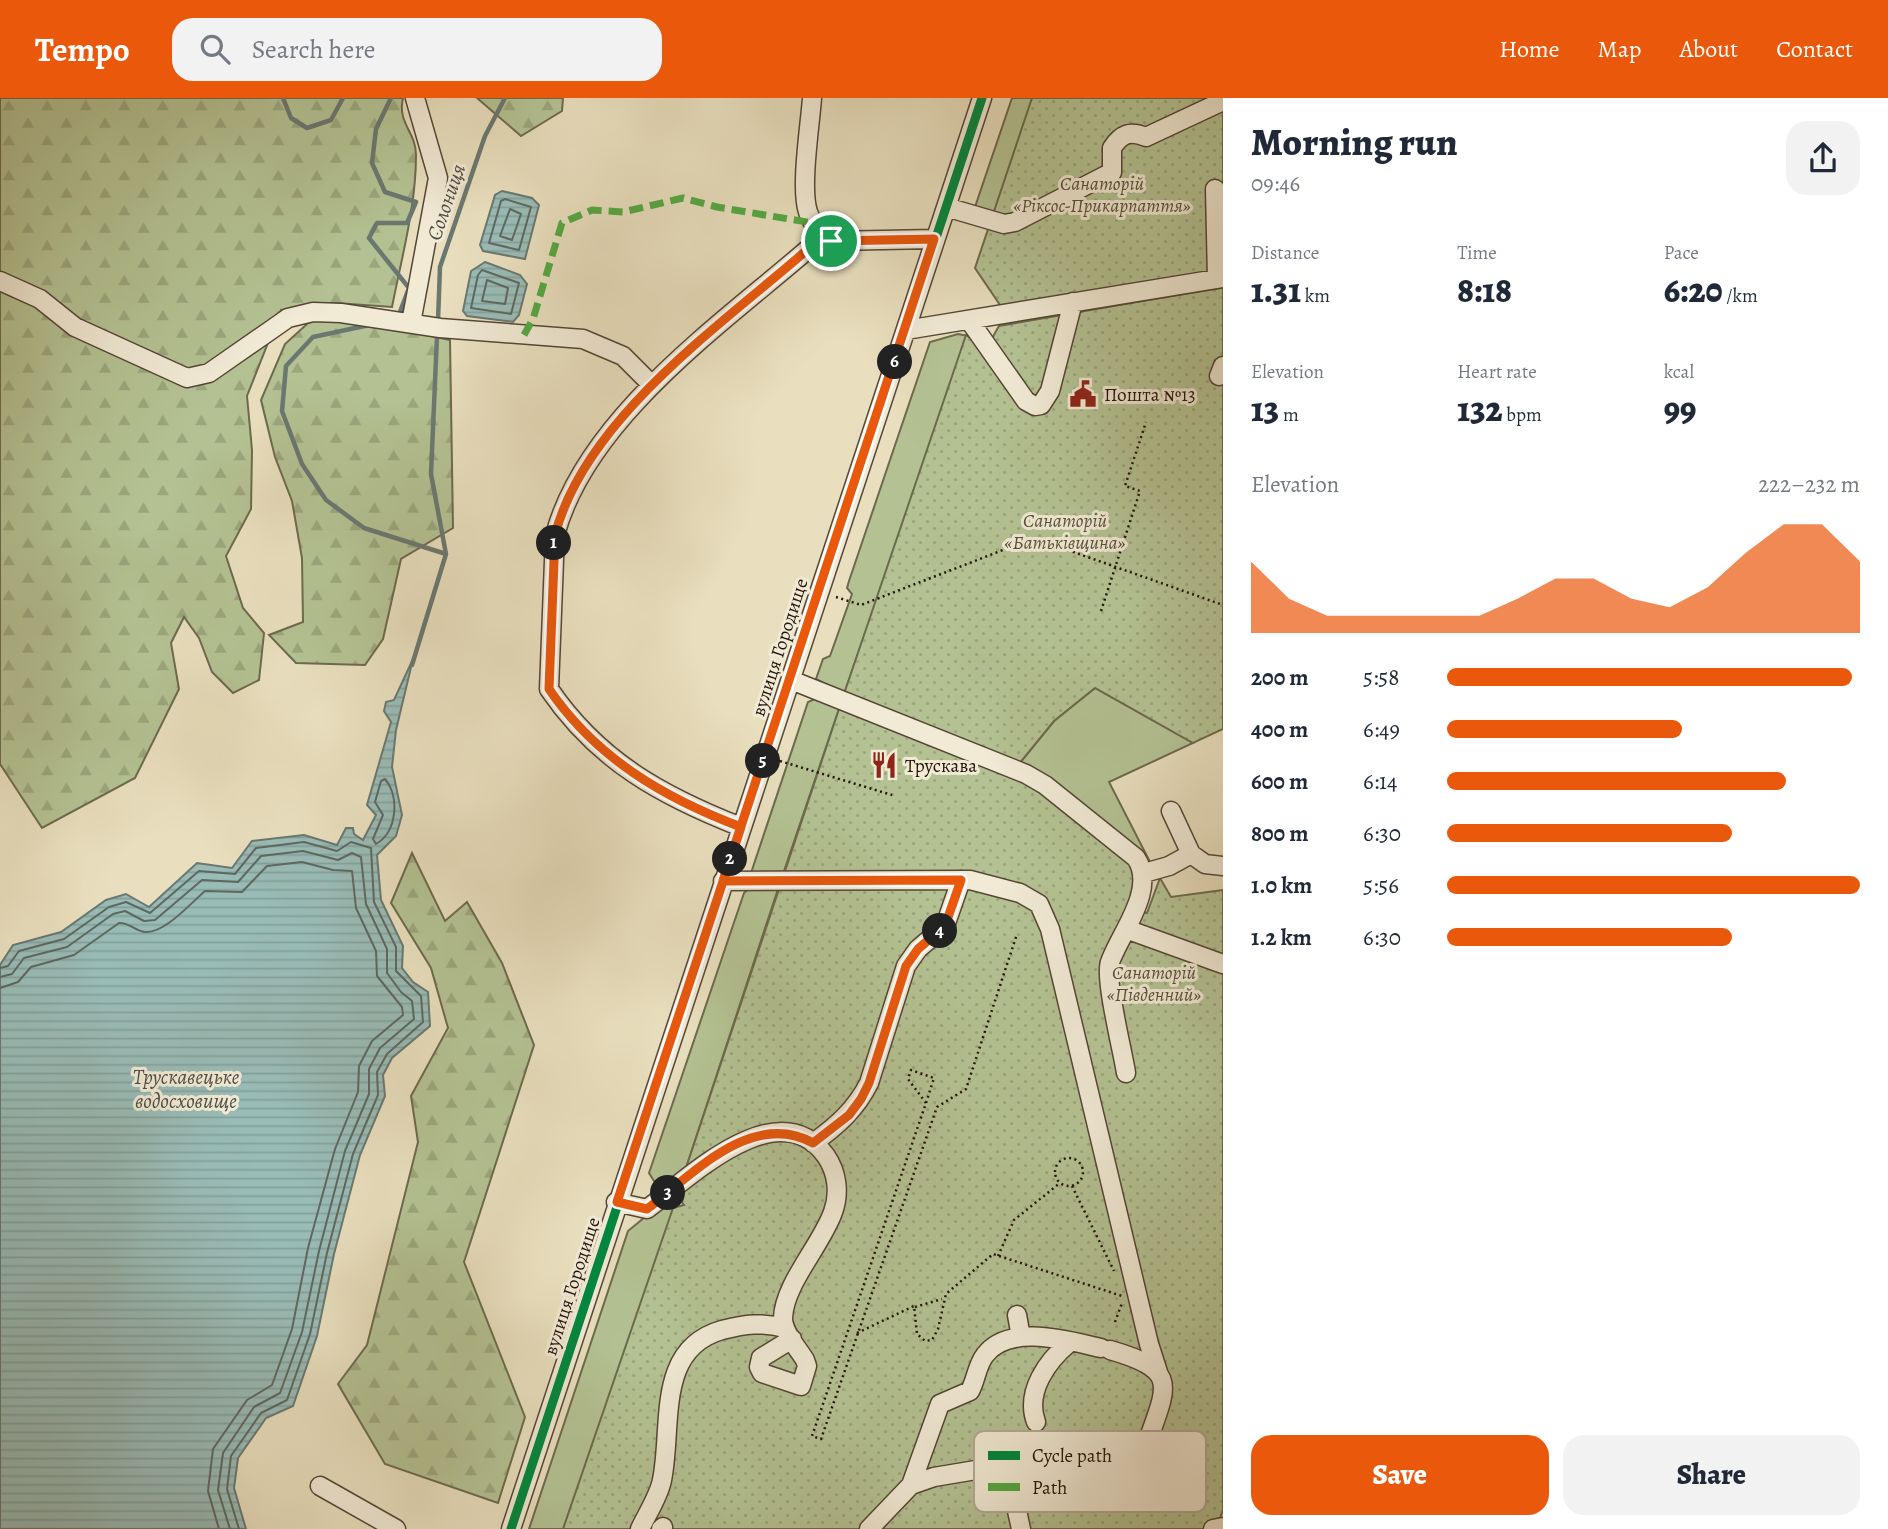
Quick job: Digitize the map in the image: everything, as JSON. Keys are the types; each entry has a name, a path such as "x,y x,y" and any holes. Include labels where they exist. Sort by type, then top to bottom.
{"street":[{"path":"411,323 438,178 415,98"},
{"path":"812,98 805,190 807,211 815,227 831,241"},
{"name":"вулиця Городище","path":"512,1529 617,1202 982,98"},
{"path":"946,207 1004,224 1015,222 1112,172 1112,148 1126,133 1135,132 1146,136 1223,101"},
{"path":"906,330 1220,279 1215,190"},
{"path":"741,827 667,796 635,777 600,747 549,689 555,535 560,516 606,433 652,385 807,250 831,241 934,239"},
{"path":"0,282 40,299 75,327 187,377 209,373 288,318 313,312 583,339 604,345 623,356 652,385"},
{"path":"969,320 1026,401 1035,406 1041,405 1050,391 1073,302"},
{"path":"791,680 1026,774 1045,785 1131,854 1144,873 1142,889 1108,970 1126,1073"},
{"path":"1171,811 1191,854 1206,864 1223,866"},
{"path":"1144,873 1169,866 1191,854"},
{"path":"813,1143 849,1115 861,1099 869,1083 906,966 918,949 945,926 961,880"},
{"path":"723,881 961,880 1020,893 1038,904 1046,915 1129,1293 1164,1391 1151,1431"},
{"path":"1126,929 1223,964"},
{"path":"617,1202 647,1209 731,1146 749,1138 783,1133 813,1143 831,1163 837,1196 827,1226 789,1296 783,1318 789,1334 760,1322 740,1325 696,1341 683,1354 671,1390 662,1482 640,1529"},
{"path":"1017,1315 1021,1337"},
{"path":"869,1529 911,1485 940,1404 970,1391 982,1360 990,1350 1003,1342 1021,1337 1070,1342 1106,1349 1144,1362 1158,1372"},
{"path":"1037,1422 1033,1403 1035,1389 1052,1360 1070,1342"},
{"path":"911,1485 934,1477 974,1470"},
{"path":"320,1486 396,1529"},
{"path":"1213,1529 1223,1527"}],"path":[{"path":"1101,611 1140,491 1125,486 1146,422"},
{"path":"836,597 861,605 1034,538 1223,605"},
{"path":"780,761 892,795"},
{"path":"926,1103 908,1079 911,1070 934,1078 926,1103 812,1436 821,1439 937,1107 966,1089 1017,934"},
{"path":"999,1256 1014,1220 1060,1184 1072,1186 1082,1179 1084,1171 1078,1161 1071,1158 1057,1165 1055,1173 1060,1184"},
{"path":"1072,1186 1119,1280"},
{"path":"915,1307 917,1334 921,1340 928,1341 938,1329 943,1298 954,1285 993,1254 1129,1293 1115,1322"},
{"path":"857,1333 915,1307 943,1298"}],"green space":[{"path":"0,98 403,98 402,114 416,155 411,212 392,307 336,303 281,310 247,396 252,450 251,509 226,556 243,608 264,633 259,680 233,693 212,672 199,638 184,617 171,643 179,689 135,778 42,828 0,764"},
{"path":"477,98 563,98 562,111 521,136"},
{"path":"1012,98 1221,98 1019,217 974,210"},
{"name":"Санаторій «Ріксос-Прикарпаття»","path":"1032,98 1223,98 1223,271 1002,308 975,268"},
{"name":"Санаторій «Батьківщина»","path":"1223,287 1223,729 1193,743 1095,688 1054,721 1019,764 844,694 966,335 975,341 991,340 999,326"},
{"path":"319,313 450,340 453,528 401,559 383,639 365,665 296,663 269,635 303,622 302,558 292,501 275,457 261,400 285,344"},
{"path":"958,334 969,336 844,694 816,679 823,659 830,656 852,594 847,588 849,581 930,342"},
{"path":"1095,688 1193,743 1109,782 1150,862 1057,786 1019,764 1054,721"},
{"path":"817,698 840,706 782,877 750,876 808,702"},
{"name":"Санаторій «Південний»","path":"840,706 1002,770 1040,790 1126,857 1137,874 1129,909 1147,913 1160,878 1171,897 1223,890 1223,1510 1216,1529 563,1529 673,1208 684,1205 678,1197"},
{"path":"412,853 445,921 467,902 502,963 534,1045 464,1262 525,1417 498,1503 385,1464 338,1384 367,1345 418,1142 411,1096 448,1028 431,968 391,903"},
{"path":"779,886 685,1171 674,1180 654,1181 649,1173 744,893 748,889"},
{"path":"662,1203 673,1208 684,1205 635,1529 529,1529 628,1231"}],"water":[{"path":"502,191 532,198 539,205 525,259 483,251 480,245 495,195"},
{"path":"485,262 520,275 527,284 519,315 513,322 467,316 463,311 471,271"},
{"name":"Трускавецьке водосховище","path":"413,659 396,730 392,767 402,815 396,836 377,855 381,900 403,946 402,968 413,982 428,992 430,1026 392,1058 383,1075 385,1096 360,1155 334,1254 317,1336 293,1406 266,1418 238,1458 234,1488 246,1529 0,1529 0,965 13,945 61,932 106,900 126,894 149,907 197,863 232,868 252,841 304,835 337,845 346,828 353,828 354,834 363,840 376,815 367,805 391,722 384,711 386,702 394,700"}],"waterway":[{"path":"283,98 291,118 307,128 331,120 343,98"},
{"path":"391,98 376,129 372,163 385,192 416,202 407,223 377,223 369,238 409,288 398,317"},
{"name":"Солониця","path":"438,321 440,267 485,136 505,98"},
{"path":"374,324 313,337 286,366 282,411 302,464 326,500 364,528 446,554"},
{"path":"412,665 446,554 431,474 437,336"}],"marked path":[{"path":"524,335 533,319 562,223 592,210 623,212 683,198 717,207 813,223"}],"cycle path":[{"path":"511,1529 982,98"}],"place":[{"name":"Пошта №13","path":"1083,394"},
{"name":"Трускава","path":"884,765"}],"route":[{"path":"831,241 807,250 652,385 606,433 560,516 555,535 549,689 560,705 600,747 635,777 667,796 741,827 617,1202 647,1209 731,1146 768,1133 794,1135 813,1143 849,1115 869,1083 906,966 918,949 945,926 961,880 723,881 741,827 820,592 934,239 831,241"}]}
